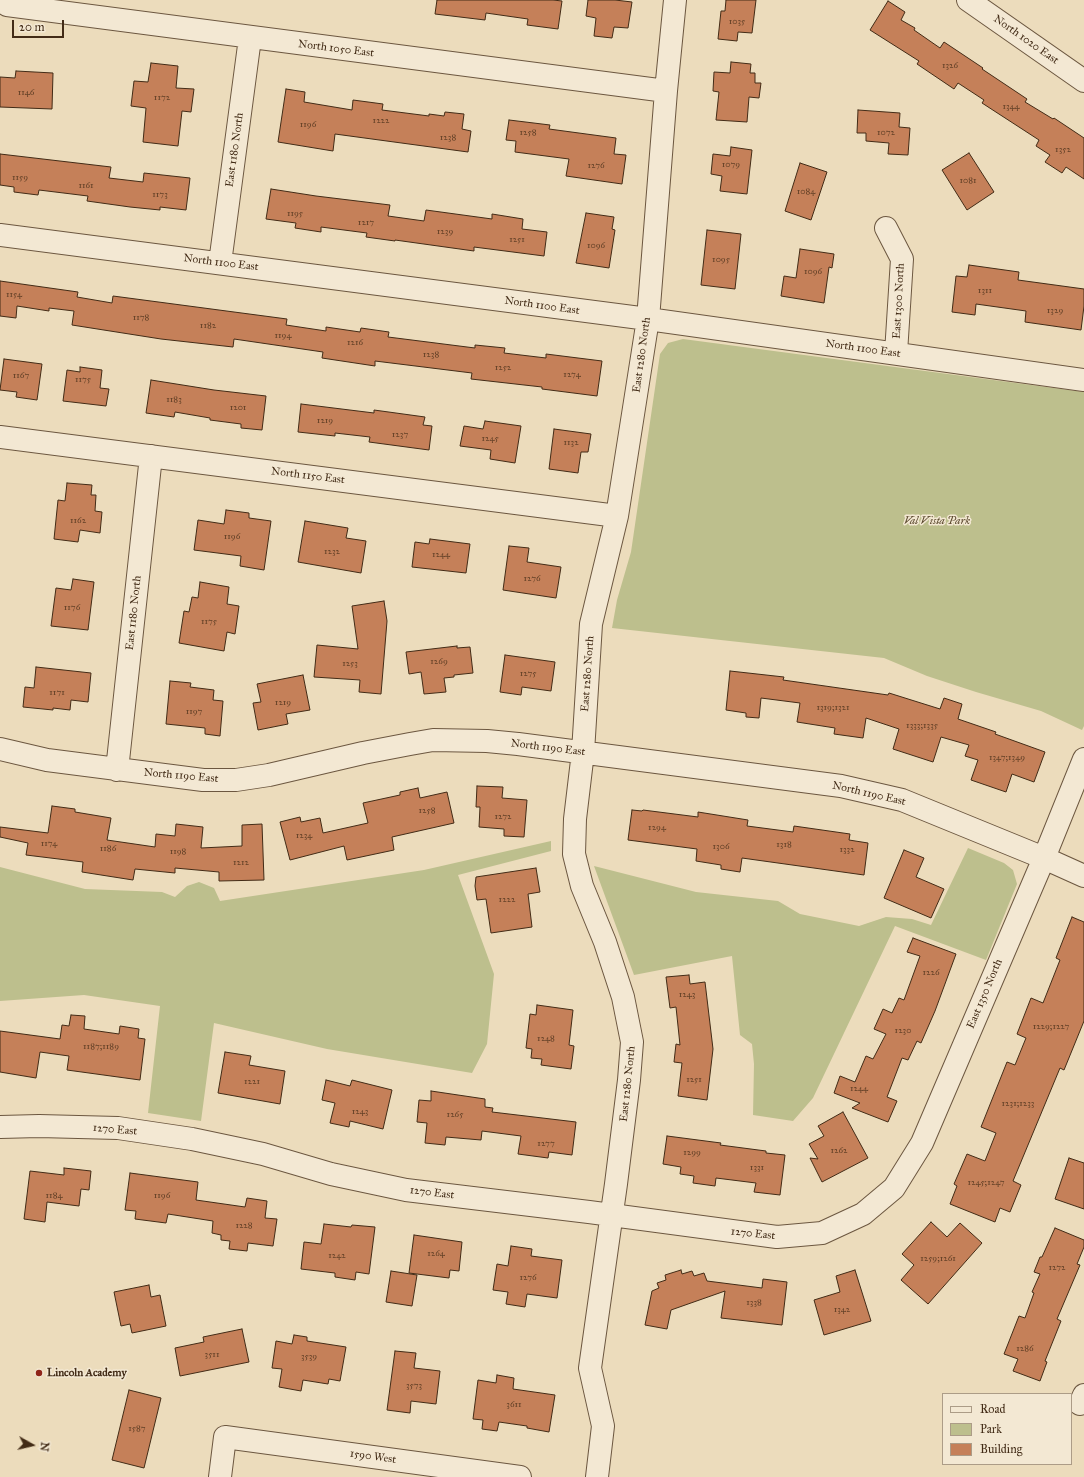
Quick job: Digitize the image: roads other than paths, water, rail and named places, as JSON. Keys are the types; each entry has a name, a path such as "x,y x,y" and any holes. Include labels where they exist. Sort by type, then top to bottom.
{"street":[{"name":"East 1280 North","path":"597,1477 603,1426 590,1368 629,1080 632,1042 623,997 604,942 582,886 574,854 575,819 583,752 591,624 617,516 648,320 666,91 675,0"},
{"name":"North 1020 East","path":"968,0 1084,81"},
{"name":"North 1050 East","path":"7,5 250,38 666,91"},
{"name":"East 1180 North","path":"220,263 250,38"},
{"name":"East 1300 North","path":"886,228 902,259 896,353"},
{"name":"North 1100 East","path":"0,235 896,353 1084,380"},
{"name":"North 1150 East","path":"0,437 617,516"},
{"name":"East 1180 North","path":"117,770 151,456"},
{"name":"North 1190 East","path":"0,748 47,760 203,780 236,780 269,776 363,753 433,740 487,741 583,752 849,787 902,800 1084,876"},
{"name":"East 1350 North","path":"863,1214 894,1188 922,1143 1044,858 1084,759"},
{"name":"1270 East","path":"0,1127 39,1126 118,1128 184,1138 263,1154 331,1174 406,1190 777,1237 822,1233 863,1214"},
{"name":"1590 West","path":"220,1477 225,1437 481,1475 520,1477"}],"place":[{"name":"Lincoln Academy","path":"39,1373"}],"park label":[{"name":"Val Vista Park","path":"937,521"}]}
